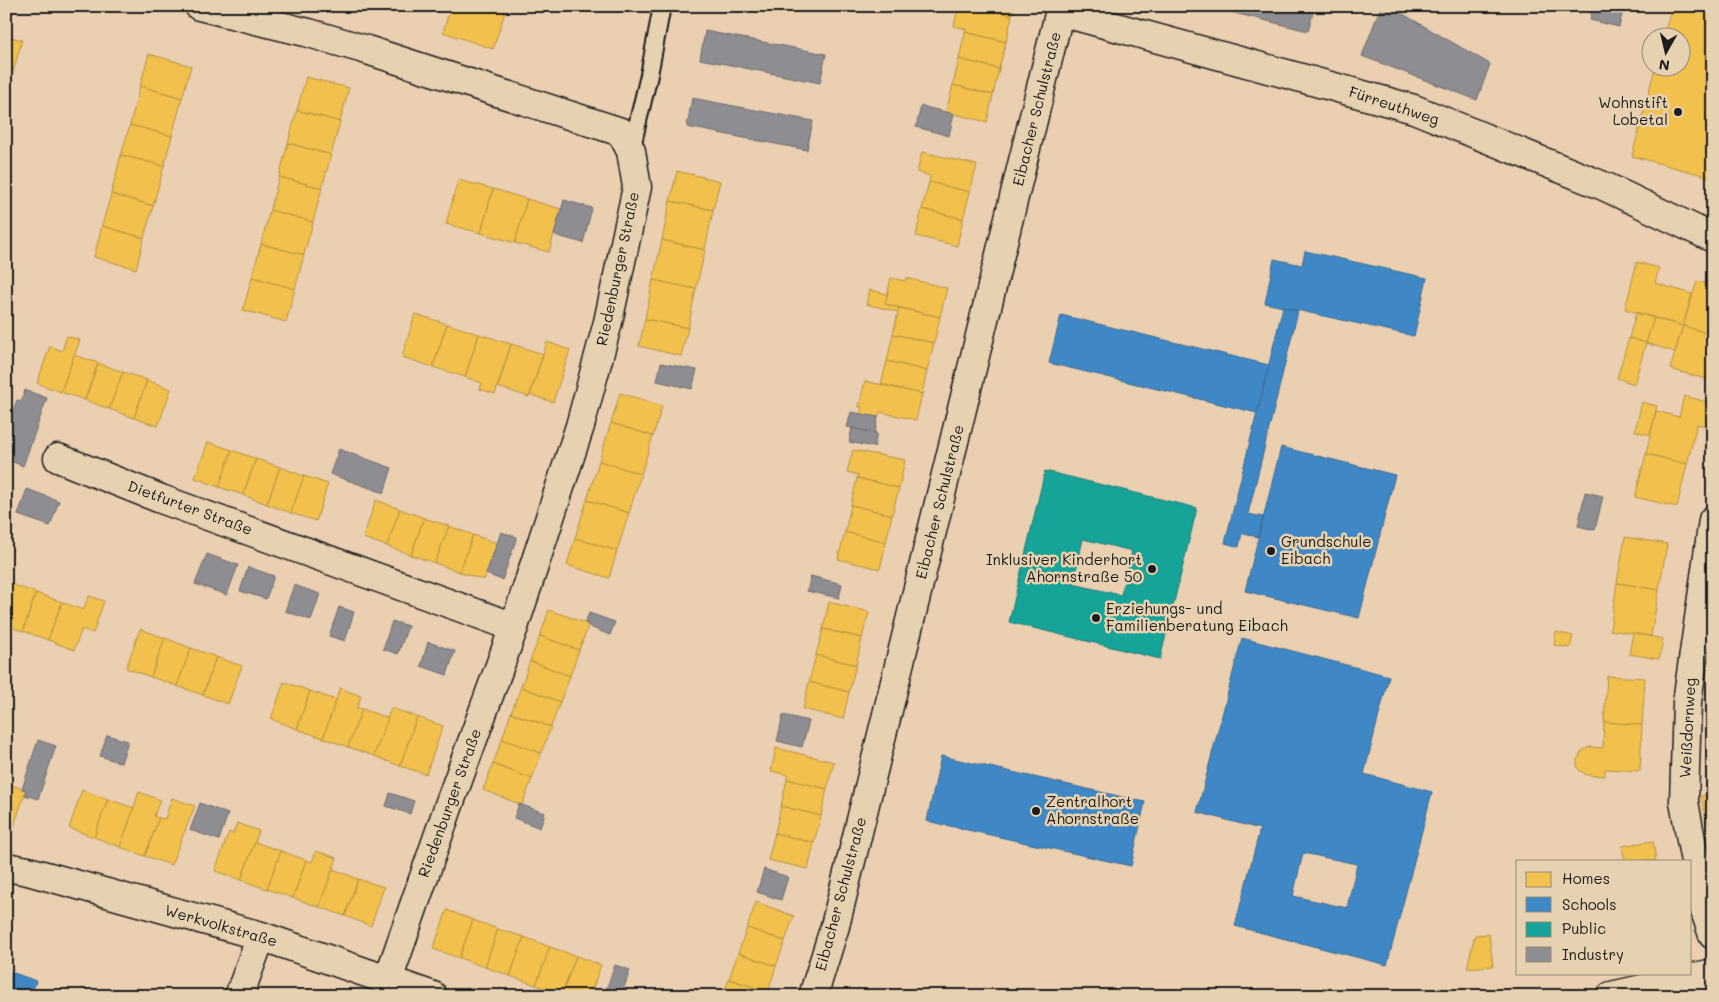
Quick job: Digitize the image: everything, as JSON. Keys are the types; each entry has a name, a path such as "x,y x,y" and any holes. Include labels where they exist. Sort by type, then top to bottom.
{"street":[{"name":"Riedenburger Straße","path":"199,6 359,47 621,132 631,151 637,187 608,322 576,442 514,627 388,980"},
{"name":"Fürreuthweg","path":"1061,9 1414,109 1606,187 1713,238"},
{"name":"Eibacher Schulstraße","path":"813,996 835,926 1061,9"},
{"name":"Dietfurter Straße","path":"58,458 161,499 324,556 514,627"},
{"name":"Weißdornweg","path":"1713,520 1686,702 1684,802 1703,905 1713,935"},
{"name":"Werkvolkstraße","path":"6,867 28,871 261,936 433,996"},
{"path":"240,996 261,936"},
{"path":"1611,996 1713,974"}],"lane":[{"path":"631,151 649,75 662,6"}],"building: Homes":[{"path":"451,6 507,6 493,49 443,32"},
{"path":"958,6 974,6 1012,15 1006,42 965,32 966,29 954,26"},
{"path":"974,6 1014,6 1012,15"},
{"name":"Wohnstift Lobetal","path":"1672,6 1713,6 1713,167 1710,177 1632,156 1652,78 1692,78 1692,28 1666,28"},
{"path":"965,32 1006,42 999,69 959,59"},
{"path":"6,36 22,40 14,69 6,67"},
{"path":"149,54 191,66 182,98 140,86"},
{"path":"959,59 999,69 993,95 953,85"},
{"path":"6,67 14,69 6,98"},
{"path":"306,77 349,88 340,122 297,110"},
{"path":"953,85 993,95 987,122 946,112"},
{"path":"140,86 182,98 172,136 130,125"},
{"path":"297,110 340,122 331,155 288,143"},
{"path":"130,125 172,136 164,166 121,155"},
{"path":"288,143 331,155 322,188 279,177"},
{"path":"922,152 977,165 970,192 929,182 930,176 917,172"},
{"path":"121,155 164,166 153,206 111,194"},
{"path":"677,171 720,181 713,210 670,201"},
{"path":"279,177 322,188 313,222 270,210"},
{"path":"458,180 493,189 481,233 446,224"},
{"path":"929,182 970,192 963,219 922,209"},
{"path":"493,189 527,199 515,243 481,233"},
{"path":"111,194 153,206 144,238 102,226"},
{"path":"527,199 561,209 549,252 515,243"},
{"path":"670,201 713,210 705,250 662,240"},
{"path":"922,209 963,219 957,246 916,236"},
{"path":"270,210 313,222 304,255 261,244"},
{"path":"102,226 144,238 136,269 94,257"},
{"path":"662,240 705,250 696,289 653,280"},
{"path":"261,244 304,255 295,289 252,277"},
{"path":"1637,262 1659,268 1655,283 1692,294 1683,326 1625,309"},
{"path":"252,277 295,289 286,322 243,310"},
{"path":"891,278 905,281 906,278 947,288 940,317 885,304"},
{"path":"653,280 696,289 688,328 645,319"},
{"path":"1697,281 1713,286 1713,335 1683,326"},
{"path":"870,290 887,294 885,304 899,308 898,312 866,304"},
{"path":"899,308 940,317 934,343 893,334"},
{"path":"1636,313 1654,318 1646,343 1629,338"},
{"path":"415,314 447,324 433,367 402,357"},
{"path":"1654,318 1683,326 1675,352 1646,343"},
{"path":"645,319 688,328 681,356 639,346"},
{"path":"447,324 479,334 465,377 433,367"},
{"path":"1683,326 1713,335 1713,370 1709,380 1670,369"},
{"path":"479,334 511,344 495,394 480,389 482,383 465,377"},
{"path":"893,334 934,343 927,371 887,361"},
{"path":"67,336 80,340 61,392 37,383 50,346 62,351"},
{"path":"1629,338 1646,343 1634,384 1617,378"},
{"path":"547,342 570,350 553,402 530,395"},
{"path":"511,344 543,354 529,397 498,387"},
{"path":"74,355 98,363 85,400 61,392"},
{"path":"887,361 927,371 922,394 881,384"},
{"path":"98,363 123,372 109,409 85,400"},
{"path":"123,372 147,380 134,418 109,409"},
{"path":"147,380 171,389 158,426 134,418"},
{"path":"865,381 922,394 916,420 880,412 878,417 860,414 862,407 859,407"},
{"path":"620,393 662,406 653,436 611,423"},
{"path":"1684,396 1711,403 1706,426 1697,424 1687,464 1646,454 1656,411 1679,417"},
{"path":"1642,402 1657,406 1650,435 1635,431"},
{"path":"611,423 653,436 641,474 599,461"},
{"path":"208,442 232,450 219,487 195,478"},
{"path":"232,450 256,459 243,495 219,487"},
{"path":"853,450 905,460 899,488 857,478 858,475 847,472"},
{"path":"1646,454 1687,464 1677,507 1635,497"},
{"path":"256,459 280,467 267,504 243,495"},
{"path":"599,461 641,474 629,513 587,500"},
{"path":"280,467 304,476 291,513 267,504"},
{"path":"304,476 328,484 316,521 291,513"},
{"path":"857,478 899,488 892,515 851,505"},
{"path":"376,500 400,509 387,546 363,538"},
{"path":"587,500 629,513 617,551 575,538"},
{"path":"851,505 892,515 886,542 845,532"},
{"path":"400,509 424,518 411,555 387,546"},
{"path":"424,518 449,526 435,563 411,555"},
{"path":"449,526 473,535 460,572 435,563"},
{"path":"845,532 886,542 880,569 838,559"},
{"path":"473,535 497,543 484,580 460,572"},
{"path":"1625,537 1667,544 1659,590 1617,583"},
{"path":"575,538 617,551 609,578 567,565"},
{"path":"6,583 11,584 6,597"},
{"path":"1617,583 1659,590 1651,636 1610,630"},
{"path":"11,584 36,593 23,631 6,626 6,597"},
{"path":"36,593 62,602 48,640 23,631"},
{"path":"89,596 104,601 93,633 82,629 74,650 48,640 62,602 83,610"},
{"path":"829,602 869,612 862,638 823,629"},
{"path":"549,610 589,624 579,650 540,636"},
{"path":"140,629 165,638 151,677 126,668"},
{"path":"823,629 862,638 856,665 816,655"},
{"path":"1556,632 1573,636 1570,648 1554,645"},
{"path":"1633,633 1663,639 1659,659 1629,654"},
{"path":"540,636 579,650 570,676 530,661"},
{"path":"165,638 191,648 177,686 151,677"},
{"path":"191,648 216,657 203,695 177,686"},
{"path":"816,655 856,665 849,692 809,682"},
{"path":"216,657 242,666 228,704 203,695"},
{"path":"530,661 570,676 560,702 521,687"},
{"path":"1607,676 1645,678 1642,725 1604,722"},
{"path":"284,682 310,691 297,729 271,719"},
{"path":"809,682 849,692 843,719 803,709"},
{"path":"521,687 560,702 551,727 511,713"},
{"path":"340,688 361,696 357,708 362,709 348,747 323,738"},
{"path":"310,691 336,700 323,738 297,729"},
{"path":"391,708 417,717 400,766 374,756"},
{"path":"362,709 388,718 374,756 348,747"},
{"path":"511,713 551,727 541,753 502,739"},
{"path":"417,717 443,726 426,774 400,766"},
{"path":"1604,722 1642,725 1640,771 1605,769 1605,776 1587,775 1580,771 1577,766 1577,760 1582,751 1589,747 1603,748"},
{"path":"502,739 541,753 532,779 493,764"},
{"path":"776,748 834,762 827,789 787,779 788,775 771,771"},
{"path":"493,764 532,779 522,805 483,790"},
{"path":"787,779 827,789 821,816 781,806"},
{"path":"6,783 26,790 13,829 6,826"},
{"path":"82,790 108,799 94,837 69,828"},
{"path":"139,792 160,800 154,816 159,818 145,856 120,847"},
{"path":"1713,794 1713,823 1707,824 1701,796"},
{"path":"172,798 195,806 171,865 145,856 159,818 165,819"},
{"path":"108,799 134,808 120,847 94,837"},
{"path":"781,806 821,816 814,843 775,833"},
{"path":"237,823 259,831 241,880 215,871 229,832 233,834"},
{"path":"775,833 814,843 808,869 768,860"},
{"path":"1653,841 1656,860 1625,860 1622,846"},
{"path":"255,842 281,851 267,889 241,880"},
{"path":"281,851 306,860 293,898 267,889"},
{"path":"316,851 337,858 319,907 293,898 306,860 312,862"},
{"path":"333,869 358,879 345,916 319,907"},
{"path":"358,879 384,887 371,926 345,916"},
{"path":"756,902 794,916 785,941 747,928"},
{"path":"447,910 473,920 459,958 433,949"},
{"path":"473,920 498,929 485,967 459,958"},
{"path":"747,928 785,941 776,966 738,953"},
{"path":"498,929 524,937 510,976 485,967"},
{"path":"1489,934 1493,966 1467,968 1475,935"},
{"path":"524,937 550,947 536,985 510,976"},
{"path":"550,947 576,956 562,994 536,985"},
{"path":"738,953 776,966 768,992 729,979"},
{"path":"576,956 601,965 590,996 566,996 562,994"},
{"path":"729,979 768,992 766,996 723,996"}],"building: Schools":[{"path":"1305,251 1427,278 1414,336 1265,303 1274,259 1302,265"},
{"path":"1283,307 1298,311 1248,514 1263,517 1258,537 1242,533 1239,547 1225,543"},
{"path":"1061,315 1269,365 1257,413 1049,363"},
{"path":"1281,447 1395,475 1359,618 1245,591"},
{"path":"1242,638 1389,676 1364,774 1432,792 1387,965 1235,926 1260,829 1197,812","holes":["1303,853 1357,864 1347,908 1293,896"]},
{"name":"Zentralhort Ahornstraße","path":"941,756 1145,802 1131,866 927,821"},
{"path":"6,970 36,981 31,996 6,996"}],"building: Public":[{"path":"1045,471 1197,508 1160,659 1009,622","holes":["1083,539 1132,551 1121,595 1073,584"]}],"building: Industry":[{"path":"1206,6 1315,6 1308,31"},
{"path":"1381,6 1389,6 1490,64 1477,100 1362,56"},
{"path":"1593,6 1624,6 1619,27 1590,20"},
{"path":"705,31 826,54 820,83 700,59"},
{"path":"692,98 813,121 807,150 687,127"},
{"path":"921,106 954,114 949,136 916,127"},
{"path":"564,200 592,208 583,243 554,235"},
{"path":"661,363 697,370 692,389 657,381"},
{"path":"25,390 47,398 23,466 6,459 6,429 17,400 21,401"},
{"path":"851,412 878,417 875,433 847,427"},
{"path":"852,428 877,434 874,447 849,442"},
{"path":"339,449 392,468 384,493 330,474"},
{"path":"27,489 59,501 50,526 18,515"},
{"path":"1585,492 1603,496 1595,530 1578,526"},
{"path":"501,532 517,537 502,580 486,574"},
{"path":"207,554 238,565 227,595 195,584"},
{"path":"248,567 274,576 266,599 240,591"},
{"path":"811,576 842,584 839,598 807,591"},
{"path":"294,585 320,594 311,620 285,611"},
{"path":"339,607 354,612 345,641 329,636"},
{"path":"589,613 615,622 610,635 585,623"},
{"path":"392,621 408,626 398,654 383,649"},
{"path":"428,642 455,651 447,675 421,666"},
{"path":"783,715 809,721 802,747 777,741"},
{"path":"107,735 128,741 121,763 100,756"},
{"path":"38,740 56,746 38,799 25,795 26,790 22,789"},
{"path":"390,793 414,801 410,814 386,806"},
{"path":"200,803 228,814 219,840 190,830"},
{"path":"519,804 545,813 540,828 514,818"},
{"path":"764,869 788,877 781,900 757,892"},
{"path":"615,965 630,970 621,996 605,993"}],"place":[{"name":"Wohnstift Lobetal","path":"1678,112"},
{"name":"Grundschule Eibach","path":"1271,551"},
{"name":"Inklusiver Kinderhort Ahornstraße 50","path":"1152,569"},
{"name":"Erziehungs- und Familienberatung Eibach","path":"1096,618"},
{"name":"Zentralhort Ahornstraße","path":"1036,811"}]}
